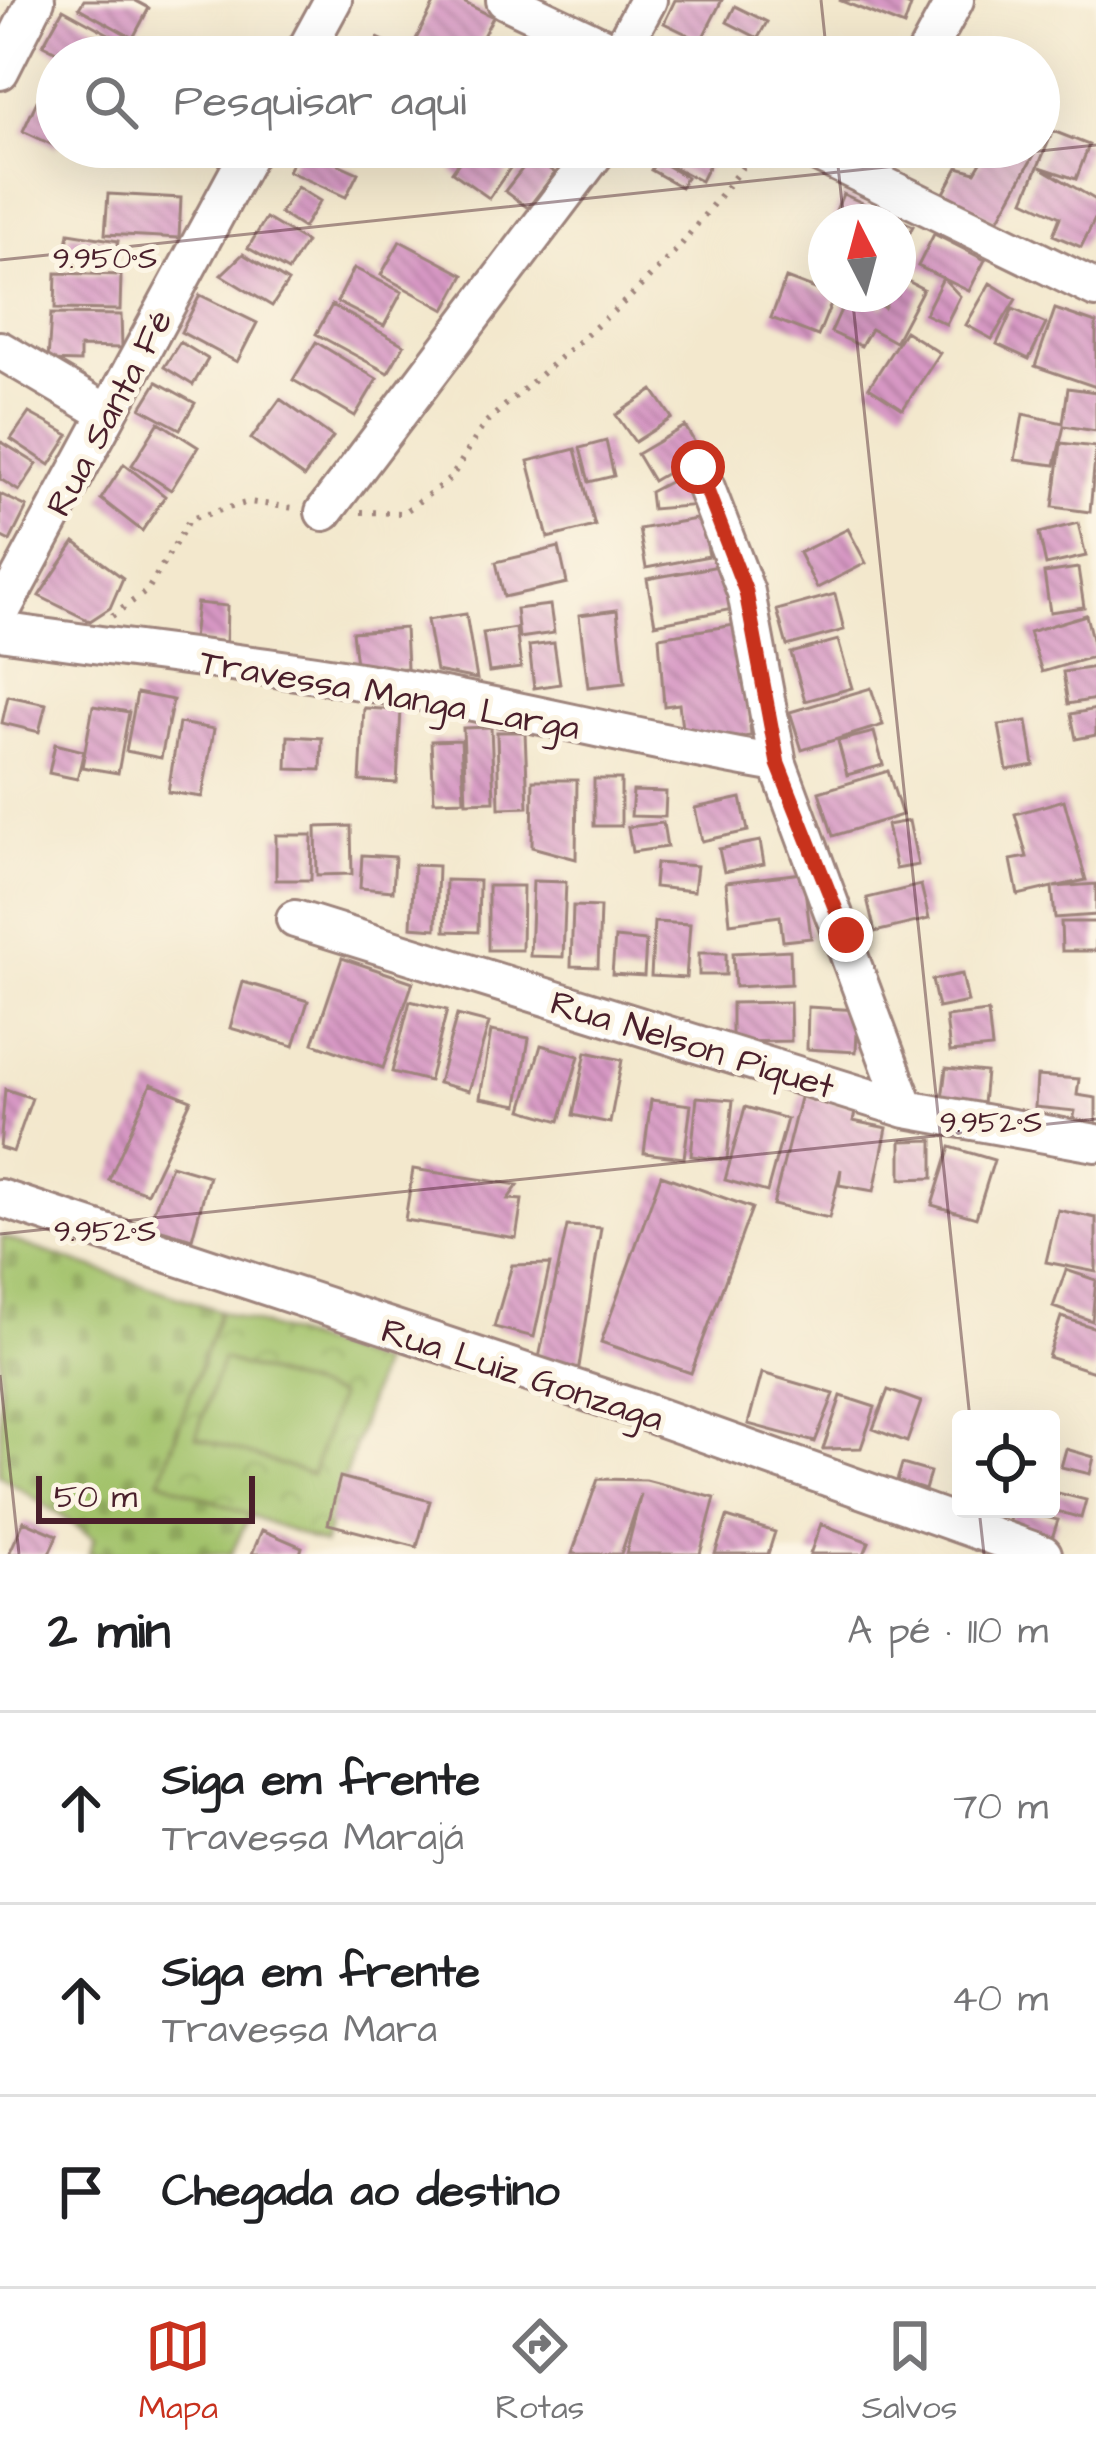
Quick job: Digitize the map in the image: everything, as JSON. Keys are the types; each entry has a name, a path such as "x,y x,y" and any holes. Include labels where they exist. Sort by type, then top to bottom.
{"street":[{"path":"0,71 36,0"},
{"path":"313,36 333,0"},
{"path":"505,0 582,36"},
{"path":"631,36 648,0"},
{"path":"935,36 955,0"},
{"name":"Rua Santa Fé","path":"0,614 241,168"},
{"path":"324,512 584,168"},
{"path":"882,168 1096,289"},
{"path":"0,350 107,413"},
{"path":"698,467 746,592 778,764 906,1108"},
{"name":"Travessa Manga Larga","path":"0,631 392,686 531,711 634,740 778,764"},
{"name":"Rua Nelson Piquet","path":"295,919 906,1108 1096,1143"},
{"name":"Rua Luiz Gonzaga","path":"0,1198 631,1407 1043,1554"}],"green space":[{"path":"2,1237 220,1311 160,1479 251,1513 231,1554 89,1554 94,1538 0,1475"},
{"path":"220,1311 380,1364 324,1544 160,1480"},
{"path":"222,1359 338,1396 312,1475 196,1437"}],"building":[{"path":"84,0 134,0 149,8 134,36 129,36 79,8"},
{"path":"436,0 459,0 493,17 483,36 418,36"},
{"path":"675,0 722,0 704,36 691,36 664,23"},
{"path":"839,0 895,0 911,6 904,26"},
{"path":"735,6 767,22 759,36 754,36 727,22"},
{"path":"63,9 112,36 48,36"},
{"path":"36,103 36,137 23,131"},
{"path":"1060,134 1089,145 1076,179 1043,168 1060,168"},
{"path":"347,168 358,173 346,197 288,171"},
{"path":"455,168 510,168 489,198 452,172"},
{"path":"523,168 548,168 555,173 528,208 505,191"},
{"path":"671,168 686,177 681,187 651,170"},
{"path":"676,168 708,168 701,181"},
{"path":"957,168 975,172 977,168 1027,168 997,222 944,193"},
{"path":"1037,168 1042,168 1096,200 1096,217 1081,247 1053,235 1060,217 1024,200"},
{"path":"297,187 320,201 303,228 280,213"},
{"path":"108,194 181,198 179,238 105,234"},
{"path":"843,194 865,204 839,204"},
{"path":"266,218 306,242 288,271 248,248"},
{"path":"69,233 118,241 114,264 65,256"},
{"path":"934,234 985,260 969,291 918,266"},
{"path":"400,241 464,275 445,310 381,275"},
{"path":"243,254 288,282 272,306 221,275"},
{"path":"354,268 402,292 384,326 337,302"},
{"path":"56,273 121,275 120,310 55,309"},
{"path":"786,278 808,286 808,312 828,312 818,336 771,318"},
{"path":"943,278 960,296 946,324 925,314"},
{"path":"990,283 1016,299 992,339 966,325"},
{"path":"200,295 257,323 237,362 181,332"},
{"path":"332,305 404,345 388,373 316,334"},
{"path":"1013,309 1046,324 1029,359 997,344"},
{"path":"1055,309 1096,323 1096,387 1035,366"},
{"path":"840,312 911,312 895,342 871,329 861,346 831,332"},
{"path":"51,314 121,315 122,348 80,347 80,362 48,361"},
{"path":"905,331 940,353 903,409 869,387"},
{"path":"180,342 208,359 193,385 164,367"},
{"path":"316,342 377,379 355,416 293,380"},
{"path":"157,382 195,403 180,429 141,408"},
{"path":"1068,388 1096,392 1096,431 1064,426 1055,465 1015,460 1023,414 1063,423"},
{"path":"653,390 672,418 635,442 616,415"},
{"path":"280,399 333,437 304,477 251,439"},
{"path":"29,413 69,435 50,465 11,439"},
{"path":"159,422 198,447 171,490 132,465"},
{"path":"685,426 701,453 653,481 637,454"},
{"path":"0,441 37,464 19,491 0,479"},
{"path":"606,441 614,476 589,482 580,448"},
{"path":"1061,443 1096,447 1090,512 1053,507"},
{"path":"575,449 595,526 548,538 528,461"},
{"path":"124,464 165,496 142,531 101,499"},
{"path":"698,467 701,505 652,509 650,492"},
{"path":"0,494 27,507 10,541 0,536"},
{"path":"702,518 709,556 646,568 639,529"},
{"path":"1078,523 1086,556 1046,565 1039,533"},
{"path":"848,529 866,563 817,588 799,553"},
{"path":"75,542 123,578 110,608 90,621 39,596"},
{"path":"559,547 567,583 504,597 496,562"},
{"path":"724,565 733,609 655,624 647,579"},
{"path":"1078,568 1084,607 1050,612 1044,573"},
{"path":"835,594 844,630 787,646 777,610"},
{"path":"197,603 227,606 226,644 193,640"},
{"path":"550,605 554,633 519,638 516,609"},
{"path":"617,610 625,683 588,687 579,615"},
{"path":"466,614 477,679 436,671 427,620"},
{"path":"1086,615 1096,656 1042,672 1029,632"},
{"path":"741,624 751,736 684,744 679,704 664,706 659,637"},
{"path":"405,628 407,668 357,672 352,632"},
{"path":"516,628 521,668 489,672 483,633"},
{"path":"838,640 852,688 805,701 791,653"},
{"path":"554,643 560,684 534,688 529,646"},
{"path":"1096,667 1096,699 1068,704 1063,672"},
{"path":"871,688 883,725 802,750 790,712"},
{"path":"137,693 173,700 161,758 126,751"},
{"path":"8,696 46,704 39,732 2,723"},
{"path":"93,706 129,712 118,773 82,767"},
{"path":"364,708 401,710 397,783 360,781"},
{"path":"1096,709 1096,735 1076,739 1071,714"},
{"path":"1027,721 1034,765 1007,770 999,725"},
{"path":"179,723 214,729 202,797 168,792"},
{"path":"491,727 494,801 466,802 463,728"},
{"path":"497,732 525,732 528,807 499,808"},
{"path":"874,732 883,765 847,775 838,741"},
{"path":"288,736 322,738 321,770 287,769"},
{"path":"461,740 464,800 434,801 431,741"},
{"path":"55,744 84,751 77,779 49,773"},
{"path":"888,771 902,815 833,836 819,792"},
{"path":"594,779 621,779 621,826 594,826"},
{"path":"533,780 577,780 576,859 532,847"},
{"path":"633,791 666,792 665,817 631,816"},
{"path":"741,798 748,831 702,841 695,808"},
{"path":"1064,800 1086,880 1054,887 1096,884 1096,915 1055,918 1052,887 1018,895 1011,860 1027,857 1015,814"},
{"path":"909,821 918,865 896,869 887,825"},
{"path":"663,823 667,847 632,852 628,827"},
{"path":"351,826 352,874 317,875 316,827"},
{"path":"276,835 312,835 311,880 276,880"},
{"path":"760,841 764,864 724,872 719,849"},
{"path":"362,855 395,857 393,891 360,888"},
{"path":"656,863 697,866 694,891 654,887"},
{"path":"414,865 438,866 436,929 411,927"},
{"path":"803,873 811,938 783,941 780,916 730,923 726,882"},
{"path":"446,880 479,881 478,932 445,931"},
{"path":"533,881 566,882 563,957 530,956"},
{"path":"921,885 929,919 875,932 867,898"},
{"path":"488,886 523,886 522,950 488,950"},
{"path":"573,906 600,907 598,967 571,966"},
{"path":"654,922 690,924 686,978 651,976"},
{"path":"1061,922 1096,922 1096,951 1062,951"},
{"path":"615,938 646,941 644,976 612,974"},
{"path":"790,950 791,984 735,987 733,953"},
{"path":"699,953 726,953 726,975 699,975"},
{"path":"342,958 413,982 383,1068 313,1043"},
{"path":"962,974 968,1002 938,1008 932,980"},
{"path":"243,982 308,1001 294,1046 230,1028"},
{"path":"410,1001 447,1010 429,1081 392,1072"},
{"path":"790,1002 791,1041 732,1042 732,1003"},
{"path":"808,1007 858,1010 856,1052 807,1049"},
{"path":"988,1012 992,1048 950,1052 946,1017"},
{"path":"457,1015 489,1023 469,1091 438,1083"},
{"path":"491,1031 529,1038 518,1105 480,1098"},
{"path":"541,1045 579,1056 560,1121 522,1110"},
{"path":"586,1052 622,1060 610,1123 573,1115"},
{"path":"946,1068 986,1072 983,1104 942,1099"},
{"path":"1037,1076 1079,1079 1077,1095 1096,1098 1096,1133 1073,1122 1075,1111 1035,1107"},
{"path":"151,1084 191,1100 147,1193 109,1180"},
{"path":"5,1089 32,1098 13,1152 0,1148"},
{"path":"801,1094 856,1108 853,1121 887,1128 874,1191 839,1185 841,1169 829,1218 773,1205"},
{"path":"697,1097 733,1100 727,1160 691,1156"},
{"path":"651,1100 691,1105 684,1158 644,1153"},
{"path":"745,1107 787,1119 767,1192 725,1180"},
{"path":"933,1140 933,1178 901,1179 901,1141"},
{"path":"950,1147 994,1160 976,1218 932,1205"},
{"path":"171,1165 209,1176 192,1239 148,1226"},
{"path":"413,1169 518,1185 508,1199 522,1200 516,1238 405,1220"},
{"path":"661,1175 752,1208 691,1373 601,1342"},
{"path":"1058,1210 1096,1218 1096,1272 1046,1262"},
{"path":"567,1226 601,1228 578,1373 539,1358"},
{"path":"550,1264 534,1337 494,1327 512,1265"},
{"path":"1066,1270 1096,1280 1092,1321 1053,1307"},
{"path":"1061,1317 1096,1328 1094,1372 1048,1357"},
{"path":"762,1373 834,1394 815,1442 748,1424"},
{"path":"888,1390 921,1402 907,1442 873,1429"},
{"path":"841,1396 875,1407 861,1448 823,1449"},
{"path":"1066,1449 1094,1457 1090,1474 1061,1467"},
{"path":"902,1464 930,1472 925,1490 897,1481"},
{"path":"340,1477 430,1501 417,1547 328,1524"},
{"path":"598,1479 646,1480 715,1498 700,1554 626,1554 641,1494 621,1554 572,1554"},
{"path":"1060,1494 1086,1500 1081,1518 1060,1512"},
{"path":"727,1517 775,1532 768,1554 715,1554"},
{"path":"1010,1518 1058,1520 1050,1544 1006,1527"},
{"path":"24,1521 57,1535 49,1554 9,1554"},
{"path":"821,1524 869,1542 864,1554 810,1554"},
{"path":"262,1530 302,1547 300,1554 252,1554"}],"route":[{"path":"698,467 746,592 778,764 846,935"}]}
